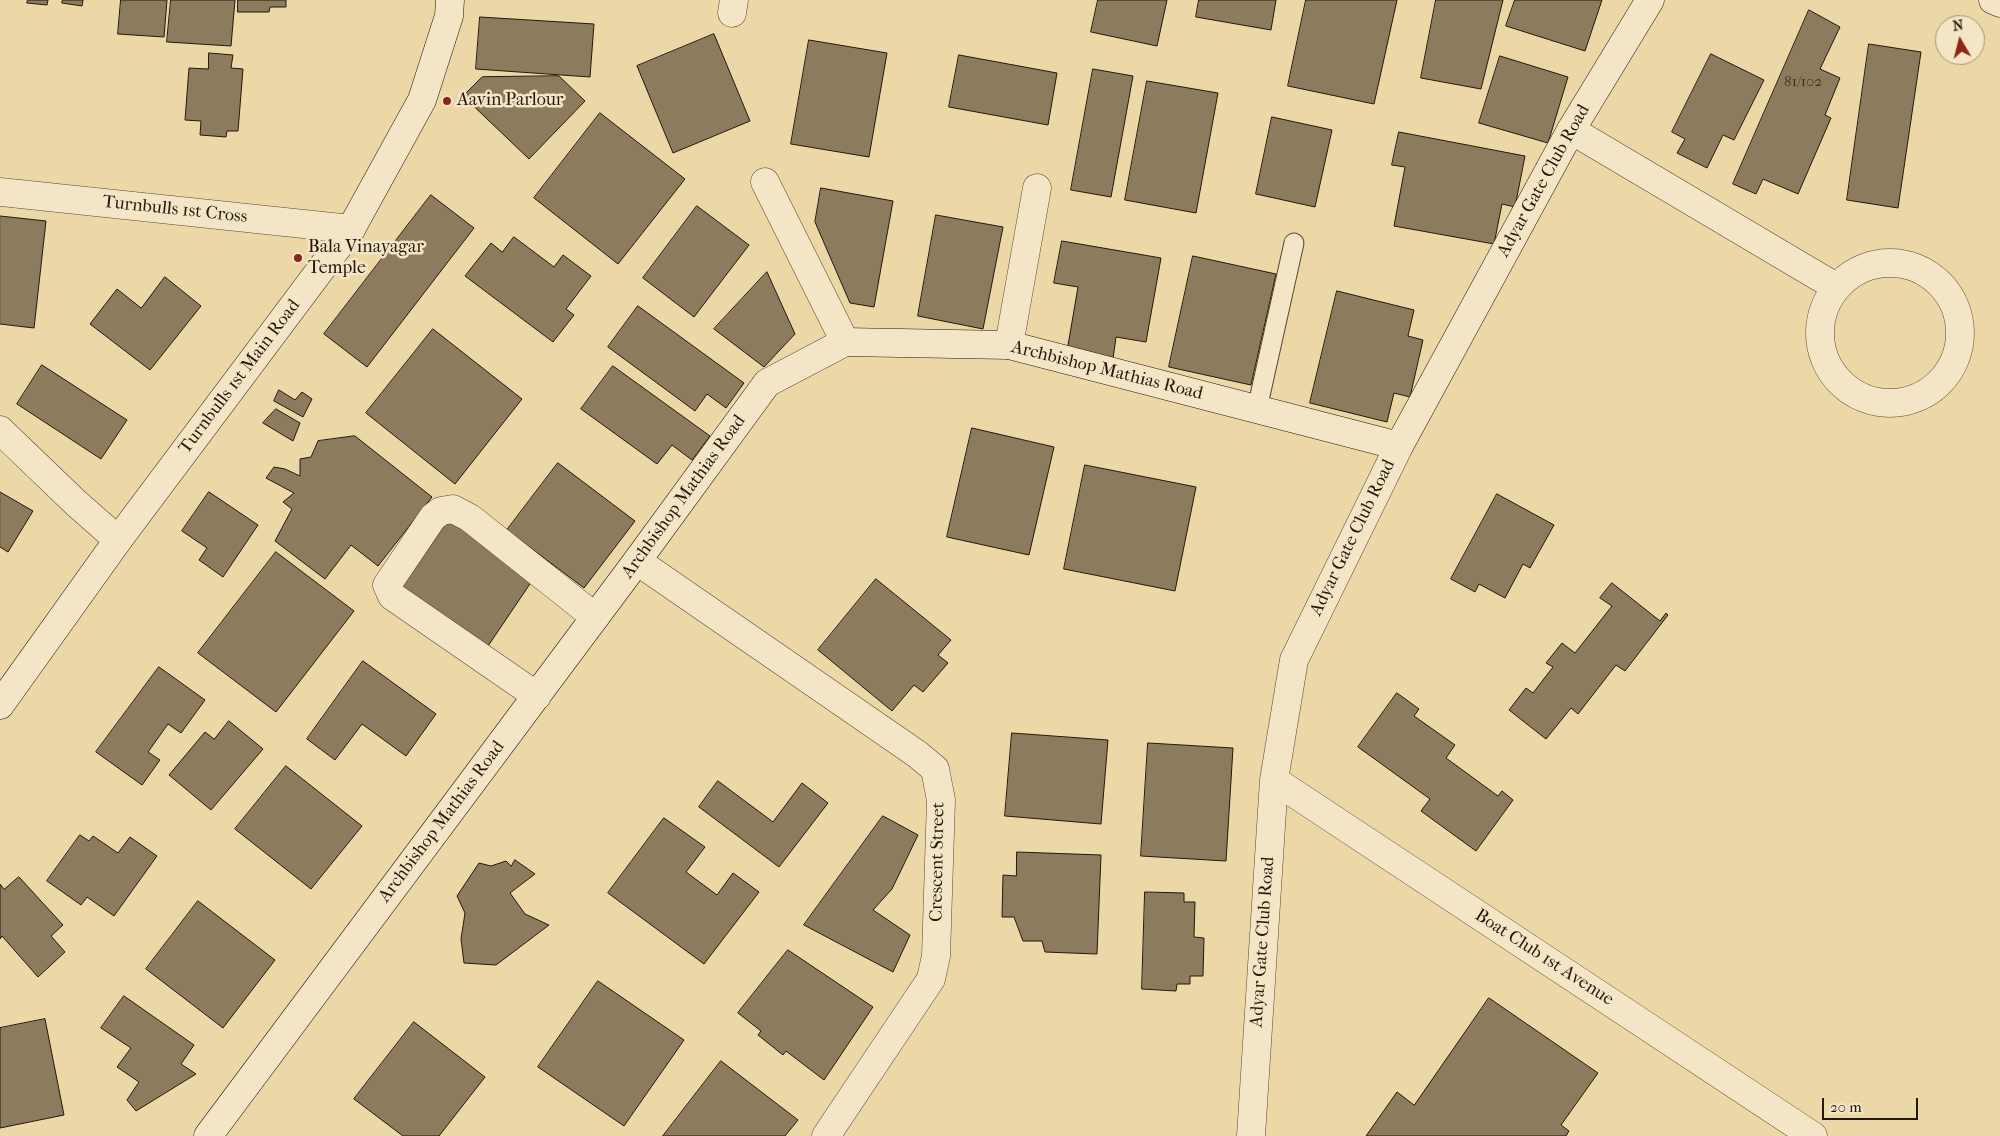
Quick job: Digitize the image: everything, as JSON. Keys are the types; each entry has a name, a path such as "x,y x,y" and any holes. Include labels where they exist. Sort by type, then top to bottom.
{"street":[{"name":"Turnbulls 1st Main Road","path":"0,705 118,540 351,229 422,100 449,16 450,0"},
{"name":"Adyar Gate Club Road","path":"1251,1136 1274,780 1294,660 1399,446 1571,130 1650,0"},
{"path":"1993,0 2000,3"},
{"path":"1571,130 1836,287"},
{"path":"765,182 844,342"},
{"path":"1009,345 1037,188"},
{"name":"Turnbulls 1st Cross","path":"0,192 351,229"},
{"path":"1878,264 1902,264 1925,272 1944,287 1957,308 1962,331 1958,355 1946,377 1928,393 1908,402 1886,404 1864,399 1845,387 1830,371 1824,357 1820,328 1824,307 1836,287 1855,272 1878,264"},
{"name":"Archbishop Mathias Road","path":"208,1136 637,562 767,383 844,342 1009,345 1399,446"},
{"path":"0,430 76,503 118,540"},
{"path":"536,696 392,596 387,585 433,518 441,512 453,509 470,518 595,617"},
{"name":"Crescent Street","path":"637,562 917,754 935,769 941,800 936,956 931,979 826,1136"},
{"name":"Boat Club 1st Avenue","path":"1274,780 1813,1136"}],"lane":[{"path":"1257,409 1294,243"}],"building":[{"path":"28,0 48,0 47,5 27,3"},
{"path":"63,0 83,0 82,6 62,3"},
{"path":"121,0 167,0 164,37 118,34"},
{"path":"171,0 235,0 231,46 167,42"},
{"path":"238,0 286,0 286,7 270,7 269,12 238,12"},
{"path":"1098,0 1167,0 1157,46 1091,32"},
{"path":"1199,0 1276,0 1271,30 1196,17"},
{"path":"1306,0 1397,0 1374,104 1288,86"},
{"path":"1436,0 1503,0 1481,89 1421,78"},
{"path":"1515,0 1602,0 1585,51 1506,26"},
{"path":"1809,10 1840,27 1820,69 1840,78 1825,115 1831,118 1798,194 1763,179 1756,194 1733,184"},
{"path":"480,17 594,24 590,77 476,69"},
{"path":"714,34 750,121 673,153 637,66"},
{"path":"809,40 887,53 869,157 791,144"},
{"path":"1869,44 1921,52 1898,208 1847,200"},
{"path":"209,53 233,55 231,68 243,69 238,131 227,131 226,137 200,135 201,121 185,120 189,68 208,69"},
{"path":"1711,54 1764,80 1734,140 1723,135 1707,168 1677,153 1685,139 1672,132"},
{"path":"959,55 1057,73 1048,125 949,107"},
{"path":"1500,56 1568,77 1548,143 1479,123"},
{"path":"1093,69 1133,76 1111,197 1071,190"},
{"path":"559,76 585,101 529,159 463,96 482,77"},
{"path":"1147,81 1218,93 1196,213 1125,200"},
{"path":"600,113 685,179 618,264 534,198"},
{"path":"1272,117 1332,130 1315,207 1256,194"},
{"path":"1399,132 1525,156 1515,207 1502,204 1494,244 1394,226 1405,167 1392,165"},
{"path":"821,188 893,201 874,307 850,303 815,222"},
{"path":"431,195 474,228 367,367 324,334"},
{"path":"697,206 749,245 694,317 643,278"},
{"path":"936,215 1003,227 983,329 918,316"},
{"path":"0,216 46,221 34,328 0,324"},
{"path":"514,237 554,267 563,255 591,276 566,309 574,315 553,342 465,276 491,243 502,252"},
{"path":"1062,241 1161,258 1146,342 1116,337 1113,359 1067,351 1078,287 1054,283"},
{"path":"1193,256 1276,274 1251,385 1169,367"},
{"path":"767,272 795,334 764,367 714,329"},
{"path":"165,277 201,306 150,370 90,324 117,289 141,308"},
{"path":"1337,291 1414,310 1408,336 1423,340 1410,397 1394,393 1387,422 1310,403"},
{"path":"638,306 744,383 726,408 707,394 695,411 608,347"},
{"path":"433,329 522,399 455,484 366,413"},
{"path":"42,365 127,420 101,459 17,404"},
{"path":"613,366 710,436 692,460 672,445 657,464 581,409"},
{"path":"279,390 295,400 302,392 312,399 303,417 274,401"},
{"path":"276,409 300,423 293,441 263,423"},
{"path":"972,428 1054,447 1029,555 947,537"},
{"path":"355,436 432,497 378,566 351,545 325,579 275,541 292,509 283,502 294,493 266,478 274,467 285,469 300,476 300,459 311,457 318,441"},
{"path":"558,463 635,521 584,588 507,530"},
{"path":"1085,465 1196,487 1175,591 1064,569"},
{"path":"0,492 33,511 8,552 0,547"},
{"path":"209,492 258,525 223,577 199,560 207,548 182,531"},
{"path":"1497,494 1554,525 1530,568 1523,564 1505,598 1479,584 1475,592 1451,579"},
{"path":"450,518 536,575 486,649 400,591"},
{"path":"276,552 354,611 276,712 198,653"},
{"path":"876,579 951,640 938,655 948,663 923,692 914,685 892,711 818,650"},
{"path":"1612,583 1660,621 1666,613 1668,615 1625,671 1616,665 1578,714 1571,708 1546,739 1509,710 1526,688 1533,693 1553,667 1546,663 1562,643 1575,653 1612,606 1600,598"},
{"path":"363,661 436,714 406,756 362,724 335,760 307,739"},
{"path":"159,667 205,700 181,733 168,724 148,752 160,760 142,785 96,752"},
{"path":"1397,693 1419,709 1414,716 1455,745 1446,758 1498,796 1502,791 1513,800 1476,851 1421,811 1430,799 1358,747"},
{"path":"229,721 263,749 211,810 169,775 205,732 214,739"},
{"path":"1012,733 1108,740 1101,824 1005,816"},
{"path":"1148,743 1233,748 1226,861 1141,856"},
{"path":"286,766 362,826 311,889 235,829"},
{"path":"718,781 773,822 802,783 828,803 779,867 699,807"},
{"path":"883,816 918,835 892,889 873,910 910,935 893,972 804,925"},
{"path":"664,818 705,847 686,872 717,895 733,873 759,892 704,964 608,893"},
{"path":"80,835 89,841 93,836 118,853 130,837 157,856 114,916 87,897 81,905 47,881"},
{"path":"1017,852 1101,855 1097,954 1045,952 1042,941 1023,941 1014,917 1002,917 1003,875 1016,876"},
{"path":"515,860 535,874 510,893 525,914 549,925 496,965 464,963 461,939 465,913 457,896 479,863 491,866 506,861 511,866"},
{"path":"19,877 63,925 51,936 65,952 38,977 2,936 0,939 0,884 4,889"},
{"path":"1145,892 1184,893 1184,902 1195,902 1194,937 1204,938 1203,976 1190,976 1190,984 1177,984 1176,991 1142,989"},
{"path":"198,901 275,960 223,1028 146,969"},
{"path":"788,950 873,1007 824,1080 786,1051 783,1055 758,1035 761,1031 738,1013"},
{"path":"598,981 684,1040 624,1126 538,1067"},
{"path":"124,996 194,1045 181,1064 196,1074 136,1111 127,1100 139,1082 117,1067 131,1048 101,1028"},
{"path":"1489,998 1598,1073 1561,1125 1569,1131 1566,1136 1366,1136 1397,1092 1414,1105"},
{"path":"45,1019 64,1115 0,1128 0,1028"},
{"path":"414,1022 485,1077 439,1136 403,1136 354,1099"},
{"path":"721,1061 798,1120 785,1136 663,1136"}],"place":[{"name":"Aavin Parlour","path":"447,101"},
{"name":"Bala Vinayagar Temple","path":"298,258"}]}
